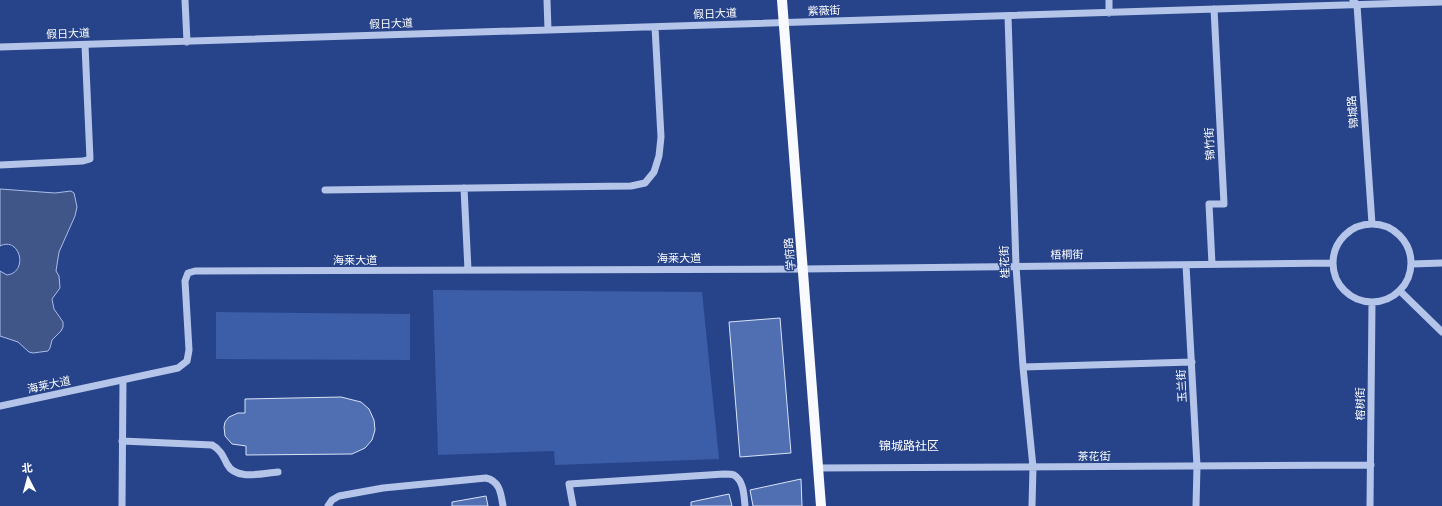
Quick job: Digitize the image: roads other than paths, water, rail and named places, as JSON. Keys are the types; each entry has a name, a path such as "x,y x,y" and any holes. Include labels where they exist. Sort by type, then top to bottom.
{"main road":[{"name":"学府路","path":"782,0 821,506"}],"street":[{"path":"185,0 186,42"},
{"path":"548,0 548,30"},
{"path":"1109,0 1109,13"},
{"name":"紫薇街","path":"783,23 1109,13 1355,2 1442,2"},
{"name":"锦城路","path":"1355,2 1372,224"},
{"name":"锦竹街","path":"1212,264 1209,204 1224,204 1214,9"},
{"name":"桂花街","path":"1008,16 1016,266 1033,467 1032,506"},
{"name":"假日大道","path":"0,48 783,23"},
{"path":"325,190 631,186 645,183 654,172 661,137 655,27"},
{"path":"0,165 83,161 90,159 86,45"},
{"path":"464,188 468,270"},
{"path":"1372,224 1384,226 1396,231 1404,240 1410,251 1412,264 1410,274 1400,292 1392,298 1382,302 1372,303 1359,301 1348,295 1340,286 1334,275 1332,263 1334,251 1340,240 1349,231 1360,226 1372,224"},
{"name":"梧桐街","path":"803,269 1332,263"},
{"path":"1412,264 1442,263"},
{"name":"玉兰街","path":"1186,265 1197,466 1196,506"},
{"name":"海莱大道","path":"0,406 178,368 187,361 189,350 186,281 188,273 195,271 803,269"},
{"path":"1400,292 1442,332"},
{"name":"榕树街","path":"1370,506 1372,303"},
{"path":"1024,367 1192,362"},
{"path":"122,506 123,380"},
{"path":"122,441 212,445 217,448 229,468 236,474 243,475 278,472"},
{"name":"茶花街","path":"818,468 1370,465"},
{"path":"573,506 569,484 724,474 734,475 739,480 743,488 745,506"},
{"path":"328,506 332,500 339,496 383,488 486,478 492,479 496,482 500,490 503,506"}],"district":[{"name":"锦城路社区","path":"909,446"}]}
